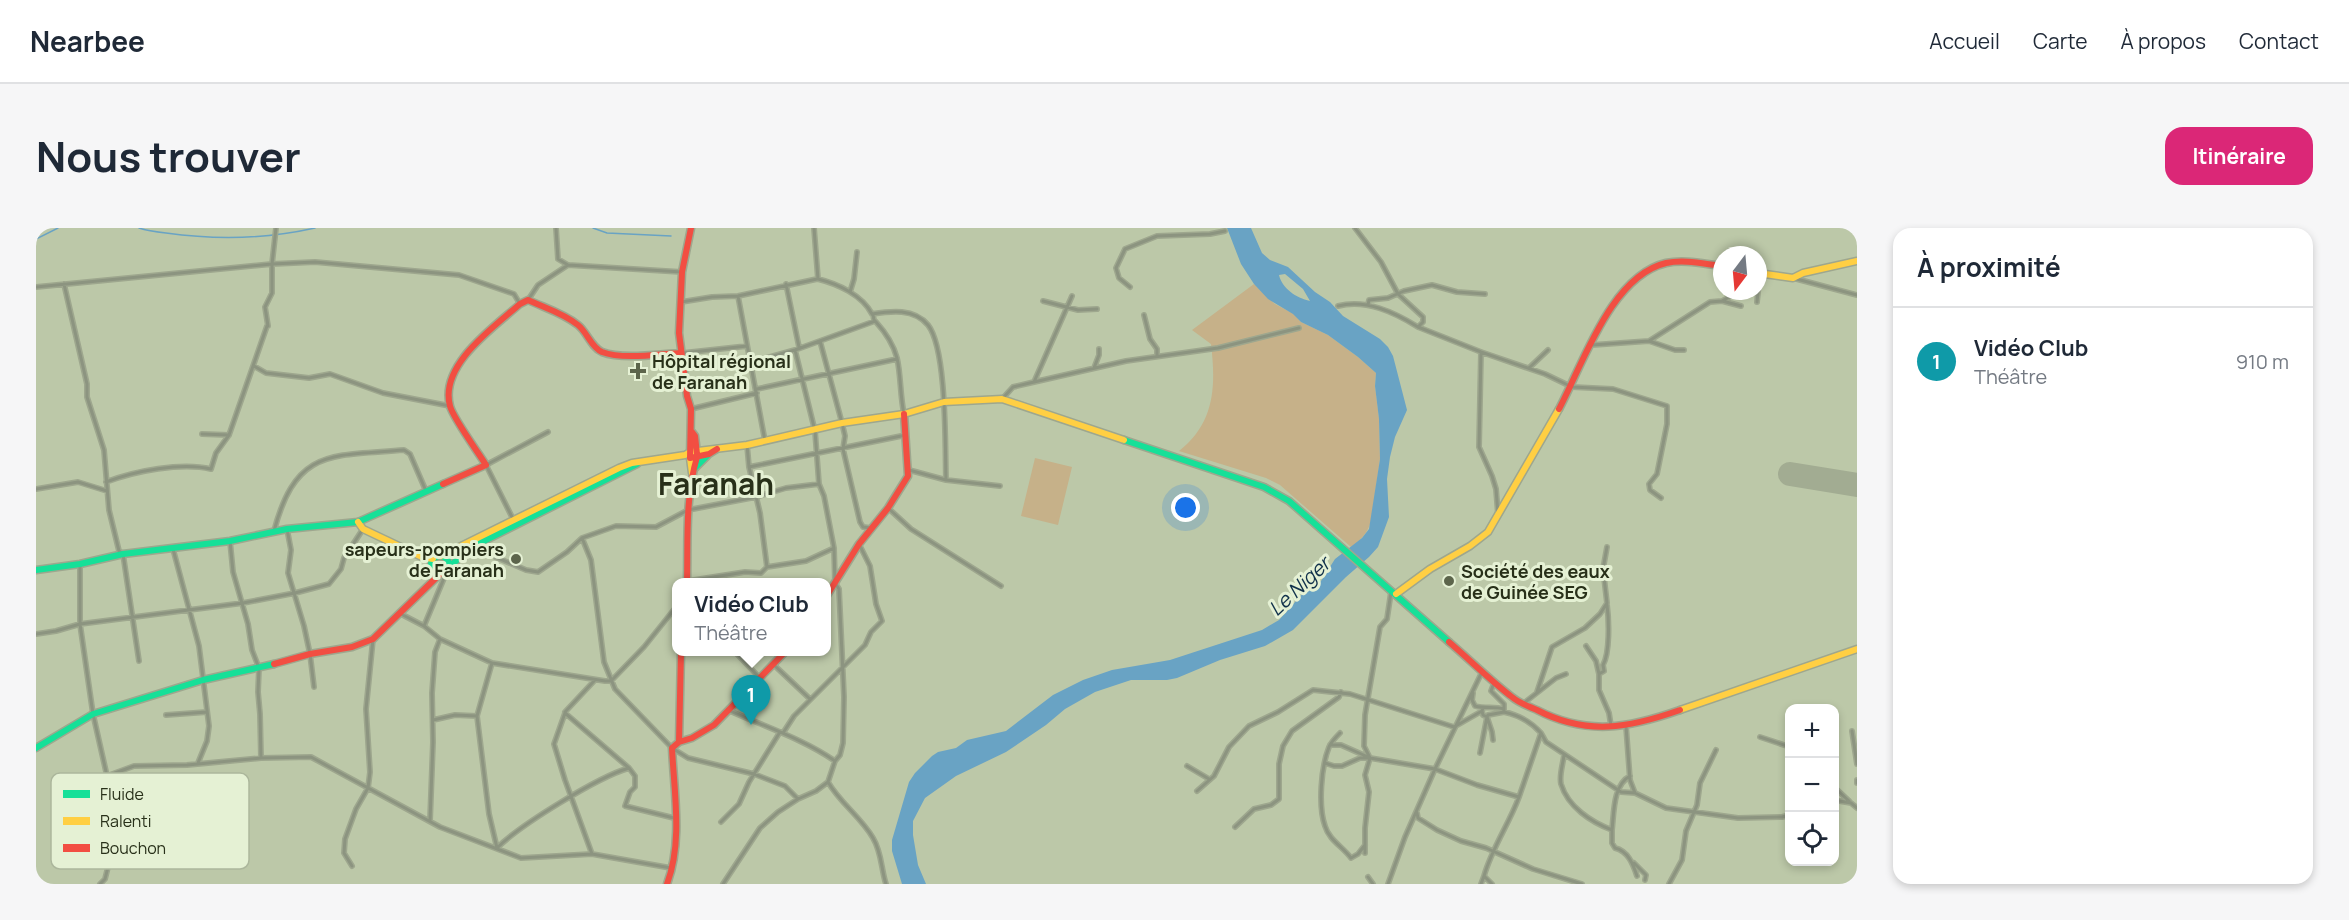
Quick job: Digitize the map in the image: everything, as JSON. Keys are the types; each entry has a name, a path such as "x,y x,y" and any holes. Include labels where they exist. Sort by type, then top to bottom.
{"main road":[{"path":"687,578 688,510 693,470 691,454 693,434 679,333 682,272 691,228"},
{"path":"1767,277 1793,278 1803,273 1857,261"},
{"path":"1394,592 1484,536 1493,526 1571,386 1614,301 1632,282 1661,265 1676,263 1713,265"},
{"path":"36,570 80,564 123,554 230,541 287,529 358,522 486,465 450,406 449,384 468,351 519,304 528,300 581,327 590,342 603,352 652,355 681,353"},
{"path":"430,585 432,565 441,556 515,523 619,468 640,462 747,446 842,423 904,414 944,402 1002,399 1264,487 1289,501 1494,683 1522,704 1572,724 1611,728 1626,726 1688,708 1857,649"},
{"path":"831,589 859,544 888,508 908,476 904,414"},
{"path":"693,434 708,451"},
{"path":"693,470 708,451"},
{"path":"358,522 363,529 445,570"},
{"path":"36,748 93,714 203,680 310,654 352,647 374,639 470,545"},
{"path":"441,556 447,560 445,570"},
{"path":"679,742 681,656"},
{"path":"667,884 673,868 676,838 672,748 679,742 694,739 703,734 730,711 759,677 781,656"}],"street":[{"path":"106,482 163,468 193,465 211,469 216,453 229,435 268,326 265,307 272,293 276,228"},
{"path":"556,228 558,259 568,265 682,272"},
{"path":"814,228 818,279"},
{"path":"1355,228 1381,262 1398,294 1423,317 1423,322 1418,327"},
{"path":"1130,286 1119,278 1116,268 1125,249 1157,236 1210,234 1225,231"},
{"path":"850,292 857,252"},
{"path":"36,287 272,264 340,263 459,276 514,294 519,304"},
{"path":"528,300 538,285 568,265"},
{"path":"1793,278 1857,295"},
{"path":"681,302 738,296 818,279 850,292 886,332 897,359 899,393 904,414"},
{"path":"64,284 87,384 87,396 104,450 107,491 119,551 123,554 139,661"},
{"path":"723,884 760,828 798,799 816,791 828,782 835,761 840,755 844,732 839,589 835,583 834,548 824,496 819,484 815,431 802,378 786,284"},
{"path":"1368,305 1369,300 1388,298 1432,285 1457,292 1485,294"},
{"path":"738,296 765,441"},
{"path":"1034,382 1072,296"},
{"path":"1043,301 1086,310 1097,309"},
{"path":"1649,341 1710,302 1722,301 1741,306"},
{"path":"1338,306 1359,302 1401,316 1418,327 1571,386 1613,389 1667,406 1667,424 1657,474 1649,484 1650,490 1661,498"},
{"path":"872,314 892,310 915,315 927,325 936,342 944,402 946,480"},
{"path":"1144,315 1150,339 1157,349 1157,356"},
{"path":"751,362 797,349 874,321"},
{"path":"1002,399 1013,387 1157,356 1218,348 1299,328"},
{"path":"820,341 845,436 843,449 860,522 863,527 871,528"},
{"path":"1590,345 1649,341 1675,350 1684,350"},
{"path":"681,353 747,346"},
{"path":"1094,368 1100,355 1099,349"},
{"path":"1529,368 1548,350"},
{"path":"1481,352 1479,447 1494,483 1498,514"},
{"path":"691,409 802,378 897,359"},
{"path":"254,366 266,373 309,378 330,374 383,393 450,406"},
{"path":"515,523 486,465 548,432"},
{"path":"202,434 229,435"},
{"path":"749,467 906,435"},
{"path":"747,446 766,567"},
{"path":"274,531 293,484 304,470 322,460 356,452 404,450 410,454 427,492"},
{"path":"909,470 946,480 1000,486"},
{"path":"36,489 78,482 107,491"},
{"path":"470,545 526,570 538,572 567,552 582,538 616,526 656,527 688,510 756,497 786,488 819,484"},
{"path":"888,508 911,529 1000,586"},
{"path":"287,529 291,550 288,573 310,654 314,687"},
{"path":"36,634 80,624 243,603 329,584 341,569 344,558 363,529"},
{"path":"582,538 591,560 604,662 615,689 672,748 694,761 754,774 785,786 798,799"},
{"path":"230,541 233,572 243,603 252,650 259,668 261,758"},
{"path":"722,822 739,804 754,774 794,716 865,645 871,632 882,621 876,604 870,566 859,544"},
{"path":"173,547 199,646 207,712 209,732 198,763"},
{"path":"1599,674 1604,671 1610,624 1603,569 1607,547"},
{"path":"710,578 745,572 761,573 766,567 806,561 834,548"},
{"path":"80,564 80,624 93,714 106,773"},
{"path":"424,626 445,570"},
{"path":"1365,853 1369,792 1365,775 1370,758 1364,746 1368,698 1380,627 1387,619 1394,592"},
{"path":"1537,692 1552,647 1585,628 1600,614 1607,603"},
{"path":"400,614 424,626 440,639 492,663 594,681 610,681 644,647 672,612"},
{"path":"352,866 344,853 345,839 356,809 368,788 370,772 366,709 374,639"},
{"path":"430,821 432,693 435,652 440,639"},
{"path":"1586,646 1596,661 1599,690 1609,713 1611,728"},
{"path":"740,656 759,677"},
{"path":"492,663 477,716 489,814 497,848"},
{"path":"774,665 810,699"},
{"path":"1388,884 1435,769 1482,672"},
{"path":"1522,704 1556,678 1566,674"},
{"path":"592,854 554,744 565,713 594,681"},
{"path":"1494,683 1491,691 1504,704 1504,710"},
{"path":"1197,791 1214,776 1229,747 1249,726 1313,690 1341,692 1368,698 1454,727 1482,710 1495,706 1516,714 1530,723 1546,742 1618,790 1635,793 1666,808 1738,818 1785,817"},
{"path":"1235,827 1254,809 1271,805 1279,799 1279,764 1283,746 1292,731 1339,697 1341,692"},
{"path":"1473,693 1474,706 1482,710 1483,715 1487,717 1493,740"},
{"path":"1480,753 1488,715 1504,710"},
{"path":"730,711 782,732 819,750 835,761"},
{"path":"166,715 207,712"},
{"path":"565,713 629,768 635,776 635,787 630,792 625,806 674,818"},
{"path":"433,720 442,716 477,716"},
{"path":"1626,726 1630,776 1635,793"},
{"path":"1852,731 1857,764"},
{"path":"1340,733 1330,745 1325,763 1322,798 1325,826 1338,848 1351,858 1358,854 1365,845"},
{"path":"1481,884 1494,851 1510,821 1540,733"},
{"path":"1760,737 1785,745"},
{"path":"1330,745 1341,745 1370,758"},
{"path":"1669,884 1682,861 1686,831 1695,811 1700,783 1716,750"},
{"path":"1564,755 1561,783 1569,797 1589,820 1612,830"},
{"path":"115,773 134,766 310,757 440,827 521,858 592,854 645,865 673,868"},
{"path":"1325,763 1342,766 1360,758 1370,758 1435,769 1478,785 1519,796"},
{"path":"1187,766 1209,779"},
{"path":"497,848 506,839 572,797 629,768"},
{"path":"1630,776 1624,779 1618,790 1612,843 1615,848 1622,849 1646,875 1645,880"},
{"path":"828,782 836,795 872,836 883,862 886,884"},
{"path":"1839,792 1857,808"},
{"path":"1839,801 1851,803"},
{"path":"1417,811 1418,818 1437,830 1494,851 1533,869 1582,884"},
{"path":"1633,862 1637,876"},
{"path":"100,884 105,879 108,869"},
{"path":"1484,876 1492,884"},
{"path":"1368,878 1373,884"}],"shaded area":[{"path":"1254,284 1275,304 1294,314 1301,322 1328,335 1376,373 1380,459 1370,525 1358,542 1351,547 1280,485 1266,478 1179,451 1200,428 1206,416 1213,389 1211,344 1192,330"},
{"path":"1035,458 1072,467 1058,525 1021,516"}],"water":[{"name":"Le Niger","path":"1227,228 1251,228 1262,253 1270,260 1288,267 1315,292 1330,302 1343,316 1380,339 1393,356 1407,410 1395,437 1390,457 1387,479 1389,517 1378,547 1293,630 1265,646 1220,660 1177,678 1131,680 1095,692 1065,709 1006,752 956,776 925,798 913,821 918,865 926,884 902,884 892,851 892,840 909,782 932,756 938,752 956,748 967,740 1006,731 1053,695 1083,680 1112,670 1170,660 1262,630 1279,620 1305,591 1321,581 1335,559 1362,538 1369,529 1380,459 1376,373 1328,335 1301,322 1293,314 1268,299 1254,284 1241,264","holes":["1285,274 1303,289 1310,301 1290,292 1279,275"]}],"waterway":[{"path":"36,239 58,228"},
{"path":"139,228 185,235 222,237 260,236 315,228"},
{"path":"593,228 607,233 671,236"}],"runway":[{"path":"1790,474 1857,485"}],"traffic: fast":[{"path":"1124,440 1264,487 1289,501 1449,642"},
{"path":"695,468 707,456"},
{"path":"449,567 472,547 637,464"},
{"path":"36,570 80,564 123,554 230,541 287,529 358,522 443,484"},
{"path":"440,556 446,559 449,565 446,571 440,574 434,571 431,565 434,559 440,556"},
{"path":"36,748 93,714 203,680 274,664"}],"traffic: slow":[{"path":"1767,274 1793,278 1803,273 1857,261"},
{"path":"690,452 747,445 842,423 904,414 944,402 1002,399 1124,440"},
{"path":"1396,594 1488,532 1559,409"},
{"path":"441,556 619,468 632,463 685,455 690,452"},
{"path":"690,458 692,473"},
{"path":"358,522 363,529 422,557 433,559"},
{"path":"1680,710 1857,649"}],"traffic: jam":[{"path":"691,228 682,272 679,333 687,396 691,409 690,458 709,454 717,449"},
{"path":"1559,409 1601,324 1629,285 1647,271 1666,263 1687,262 1713,265"},
{"path":"443,484 486,465 450,406 449,391 453,376 471,348 520,304 528,300 566,317 581,328 595,347 602,352 620,356 681,353"},
{"path":"831,589 859,544 888,508 908,476 904,414"},
{"path":"692,432 695,436 697,454"},
{"path":"687,578 689,503 697,457"},
{"path":"274,664 310,654 352,647 373,639 440,574"},
{"path":"1449,642 1515,699 1573,724 1626,725 1680,710"},
{"path":"667,884 675,851 676,799 672,748 679,742 681,656"},
{"path":"679,742 692,738 714,725 781,656"}],"place":[{"name":"Hôpital régional de Faranah","path":"638,371"},
{"name":"sapeurs-pompiers de Faranah","path":"516,559"},
{"name":"Société des eaux de Guinée SEG","path":"1449,581"},
{"name":"Vidéo Club","path":"751,725"}],"district":[{"name":"Faranah","path":"716,483"}]}
